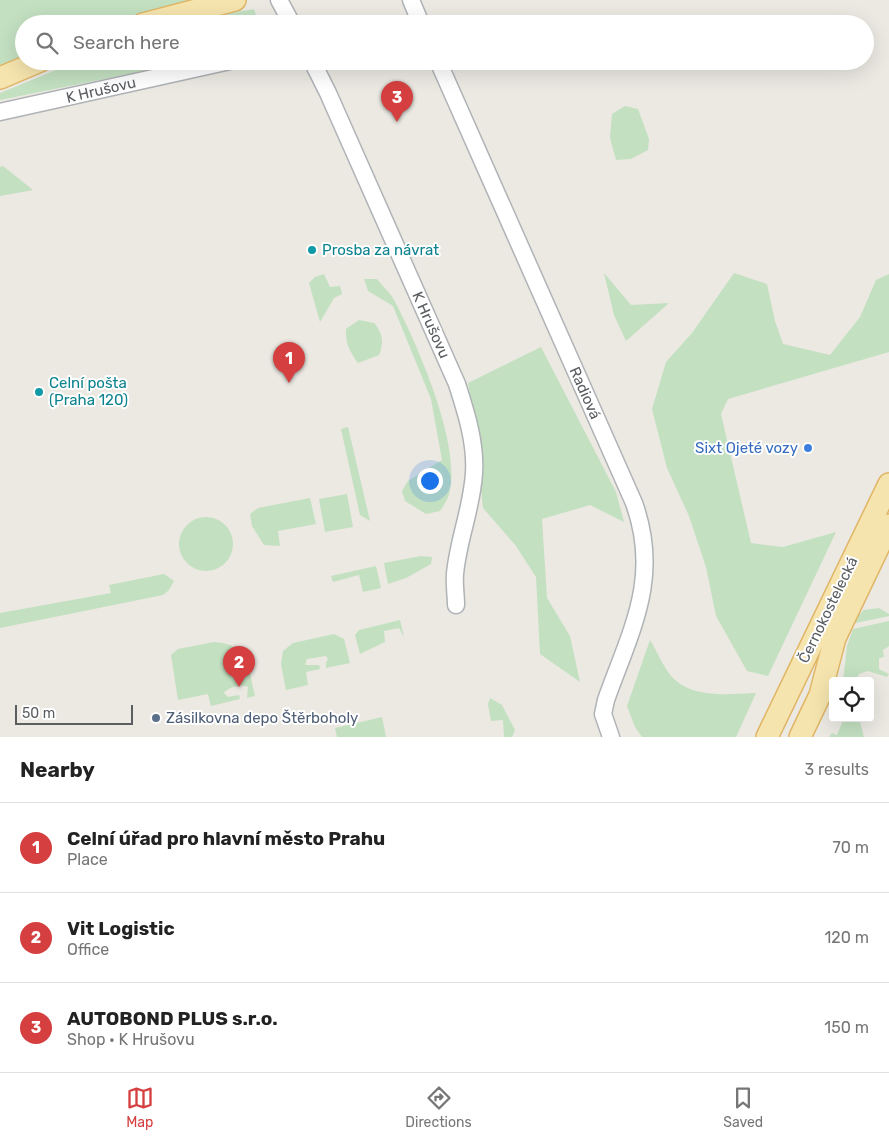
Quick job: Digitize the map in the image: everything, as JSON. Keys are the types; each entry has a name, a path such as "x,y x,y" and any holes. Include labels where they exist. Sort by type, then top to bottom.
{"main road":[{"path":"178,15 235,0"},
{"path":"0,78 19,70"},
{"name":"Černokostelecká","path":"767,737 889,484"},
{"name":"Černokostelecká","path":"800,737 820,695 834,638 889,525"}],"street":[{"path":"279,0 287,15"},
{"path":"410,0 417,15"},
{"name":"K Hrušovu","path":"0,112 189,70"},
{"name":"K Hrušovu","path":"316,70 457,384 464,404 471,438 474,470 469,510 455,574 456,605"},
{"name":"Radiová","path":"442,70 634,503 643,532 646,565 642,600 605,707 604,714 611,737"}],"green space":[{"path":"0,0 197,0 144,15 15,15 15,63 0,69"},
{"path":"254,9 256,15 221,15"},
{"path":"56,70 148,70 0,100 0,93"},
{"path":"625,106 638,109 649,139 648,150 631,159 616,160 610,138 612,114"},
{"path":"3,166 33,190 0,196 0,167"},
{"path":"604,273 631,305 669,303 626,341 614,315"},
{"path":"734,273 767,284 775,321 783,344 830,355 860,317 876,280 889,274 889,352 728,399 721,414 751,543 783,547 836,532 768,676 747,671 716,616 706,567 689,516 667,468 652,409 666,362 692,333"},
{"path":"324,274 330,287 340,286 342,294 334,298 320,322 309,283 315,277"},
{"path":"364,279 377,279 392,297 414,341 443,420 449,446 451,470 449,493 440,511 426,514 405,501 402,491 408,481 442,460 431,399 393,306 368,291"},
{"path":"359,320 374,323 381,334 382,346 379,355 358,363 346,339 346,329"},
{"path":"541,347 616,492 624,522 590,505 542,519 547,598 570,636 580,682 540,654 536,577 516,546 483,508 468,383"},
{"path":"348,427 370,521 360,515 341,429"},
{"path":"347,494 353,527 325,532 319,499"},
{"path":"310,498 316,524 278,531 280,546 264,545 252,526 250,514 258,508"},
{"path":"206,517 216,519 225,525 231,534 233,544 231,554 225,563 216,569 206,571 196,569 187,563 181,554 179,544 181,534 187,525 196,519"},
{"path":"421,556 432,557 431,564 406,578 388,584 384,563"},
{"path":"376,566 381,588 363,592 359,575 333,582 331,576"},
{"path":"164,574 174,581 169,590 163,595 0,628 0,613 111,593 109,585"},
{"path":"879,608 889,614 889,616 851,624 864,610"},
{"path":"400,620 404,637 399,628 384,631 385,642 360,654 355,635 359,630"},
{"path":"889,621 889,646 883,650 884,657 879,658 879,669 889,674 887,677 868,671 859,674 857,677 843,677 847,646 853,629"},
{"path":"334,634 344,639 350,663 326,668 328,659 326,656 307,659 305,665 319,665 320,669 306,672 308,685 286,690 281,664 283,651 293,643"},
{"path":"650,640 672,677 690,689 712,694 756,693 736,737 642,737 635,727 627,706"},
{"path":"214,642 235,647 241,653 248,667 255,696 247,698 248,687 239,686 229,689 224,693 228,697 239,695 240,699 211,706 208,694 178,700 171,655 178,649"},
{"path":"490,698 502,705 515,730 512,737 504,737 503,720 491,721 488,704"},
{"path":"382,717 386,737 337,737 335,728"},
{"path":"842,722 860,722 864,737 829,737 832,733 837,735"}],"place":[{"name":"AUTOBOND PLUS s.r.o.","path":"397,122"},
{"name":"Prosba za návrat","path":"312,250"},
{"name":"Celní úřad pro hlavní město Prahu","path":"289,383"},
{"name":"Celní pošta (Praha 120)","path":"39,392"},
{"name":"Sixt Ojeté vozy","path":"808,448"},
{"name":"Vit Logistic","path":"239,687"},
{"name":"Zásilkovna depo Štěrboholy","path":"156,718"}]}
